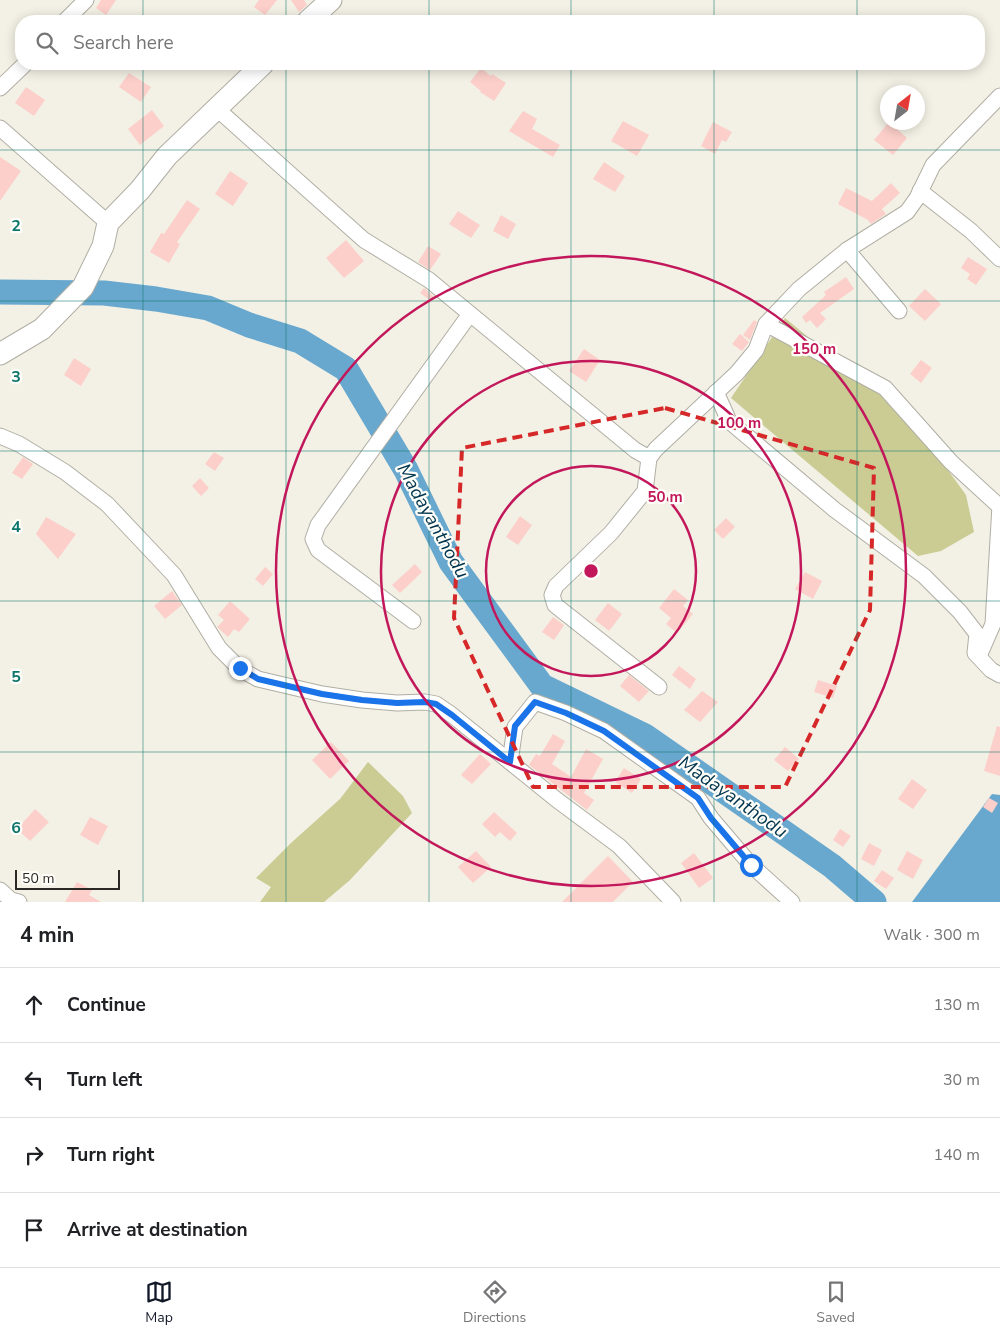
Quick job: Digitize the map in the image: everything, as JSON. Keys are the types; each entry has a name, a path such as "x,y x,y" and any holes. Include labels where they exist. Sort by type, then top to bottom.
{"main road":[{"path":"315,15 331,0"},
{"path":"0,354 42,329 83,287 103,246 108,224 140,190 167,156 257,70"}],"street":[{"path":"71,15 86,0"},
{"path":"0,88 20,70"},
{"path":"659,687 555,604 552,595 556,586 611,533 645,491 649,458 656,449 738,373 756,350 766,324 799,289 848,250 907,212 934,165 1000,96"},
{"path":"216,108 364,240 429,280 635,450 649,458"},
{"path":"0,128 108,224"},
{"path":"920,191 971,231 1000,259"},
{"path":"848,250 899,312"},
{"path":"413,621 318,550 313,539 318,525 470,314"},
{"path":"766,324 885,388 951,462 1000,506 994,624 979,658"},
{"path":"716,392 729,421 835,510 924,576 954,606 977,634 975,653 991,670 1000,675"},
{"path":"0,436 19,444 65,472 107,504 174,575 219,648 240,668 258,679 322,694 362,700 436,704 619,846 673,902"},
{"path":"510,762 515,726 535,702 566,713 604,731 698,798 711,818 751,865 792,902"},
{"path":"0,890 12,900 19,902"}],"highlighted area":[{"path":"665,408 874,468 870,610 785,787 533,787 454,618 462,448"}],"green space":[{"path":"785,318 842,365 899,403 966,495 974,532 941,551 918,556 731,398"},
{"path":"368,762 403,796 412,813 350,880 324,902 260,902 271,887 256,878 291,843 340,799"}],"water":[{"path":"992,794 1000,795 1000,902 912,902"}],"building":[{"path":"101,0 116,0 106,15 96,8"},
{"path":"259,0 277,0 265,15 254,7"},
{"path":"291,0 304,0 307,5 299,12"},
{"path":"479,70 484,70 506,83 494,101 480,92 470,82"},
{"path":"129,73 151,87 141,102 119,87"},
{"path":"26,87 45,100 34,116 15,103"},
{"path":"152,110 164,126 140,145 128,129"},
{"path":"523,111 537,119 532,129 560,145 553,157 509,131"},
{"path":"623,121 649,135 637,156 611,141"},
{"path":"713,122 732,132 726,142 722,140 715,154 701,146"},
{"path":"882,130 898,130 907,138 893,155 874,140"},
{"path":"0,157 21,171 0,201"},
{"path":"604,162 625,176 615,192 593,179"},
{"path":"230,171 248,183 233,206 215,194"},
{"path":"891,183 900,193 882,209 886,214 871,224 868,220 838,204 846,188 872,201"},
{"path":"187,200 200,209 177,242 180,244 169,263 150,252 161,233 164,234"},
{"path":"458,211 480,225 471,238 449,224"},
{"path":"501,215 516,224 508,239 493,231"},
{"path":"346,240 364,261 344,278 326,258"},
{"path":"428,246 441,254 430,270 418,262"},
{"path":"968,257 987,269 976,285 967,279 970,274 961,268"},
{"path":"846,277 854,289 820,313 826,319 817,328 810,320 806,323 802,317 826,295 824,292"},
{"path":"424,288 434,297 431,301 420,293"},
{"path":"925,289 941,304 925,321 909,306"},
{"path":"754,320 757,322 750,340 743,335"},
{"path":"740,334 749,342 742,351 732,344"},
{"path":"584,349 600,360 586,382 569,371"},
{"path":"74,358 91,369 81,386 64,375"},
{"path":"921,360 932,368 921,383 910,374"},
{"path":"214,452 224,458 215,471 205,464"},
{"path":"23,457 33,464 22,479 12,473"},
{"path":"200,478 209,488 201,496 192,486"},
{"path":"520,516 532,525 518,545 506,537"},
{"path":"46,517 76,534 58,559 36,534"},
{"path":"726,518 735,527 723,539 714,530"},
{"path":"415,564 422,572 400,593 392,585"},
{"path":"265,567 273,574 263,586 255,579"},
{"path":"805,572 822,581 813,599 795,589"},
{"path":"674,589 688,600 683,606 693,614 677,633 666,624 671,618 659,608"},
{"path":"172,591 182,605 165,619 154,606"},
{"path":"230,601 250,619 239,632 234,629 228,637 217,627 224,620 218,615"},
{"path":"608,603 622,614 609,631 595,620"},
{"path":"553,617 564,625 554,640 542,632"},
{"path":"679,666 696,679 690,689 672,675"},
{"path":"629,675 649,691 639,702 620,686"},
{"path":"818,680 837,686 833,698 814,692"},
{"path":"702,691 718,702 700,722 684,710"},
{"path":"997,726 1000,727 1000,776 984,771"},
{"path":"553,734 565,741 552,764 571,777 586,749 603,759 584,793 594,800 587,810 529,765 536,754 540,756"},
{"path":"331,742 349,761 330,779 312,760"},
{"path":"785,747 799,759 788,771 774,760"},
{"path":"480,754 491,764 472,784 461,775"},
{"path":"624,768 641,779 632,793 615,782"},
{"path":"912,779 927,790 913,809 898,799"},
{"path":"989,798 998,803 992,813 983,807"},
{"path":"35,809 49,822 30,841 17,829"},
{"path":"494,812 517,833 510,841 500,832 495,837 482,824"},
{"path":"90,817 108,826 98,845 80,835"},
{"path":"840,829 851,836 843,847 833,840"},
{"path":"869,843 882,850 874,866 861,859"},
{"path":"476,851 491,867 473,883 458,867"},
{"path":"907,851 923,860 913,879 897,870"},
{"path":"694,853 713,878 699,888 681,863"},
{"path":"608,856 633,882 613,902 562,902"},
{"path":"882,870 894,878 886,889 874,881"},
{"path":"77,882 92,890 89,895 101,902 65,902"}],"waterway":[{"name":"Madayanthodu","path":"0,292 104,293 208,308 249,325 300,341 346,369 406,470 451,562 542,686 645,736 832,866 874,902"}],"route":[{"path":"240,668 258,679 322,694 362,700 436,704 510,762 515,726 535,702 566,713 604,731 698,798 711,818 751,865"}]}
